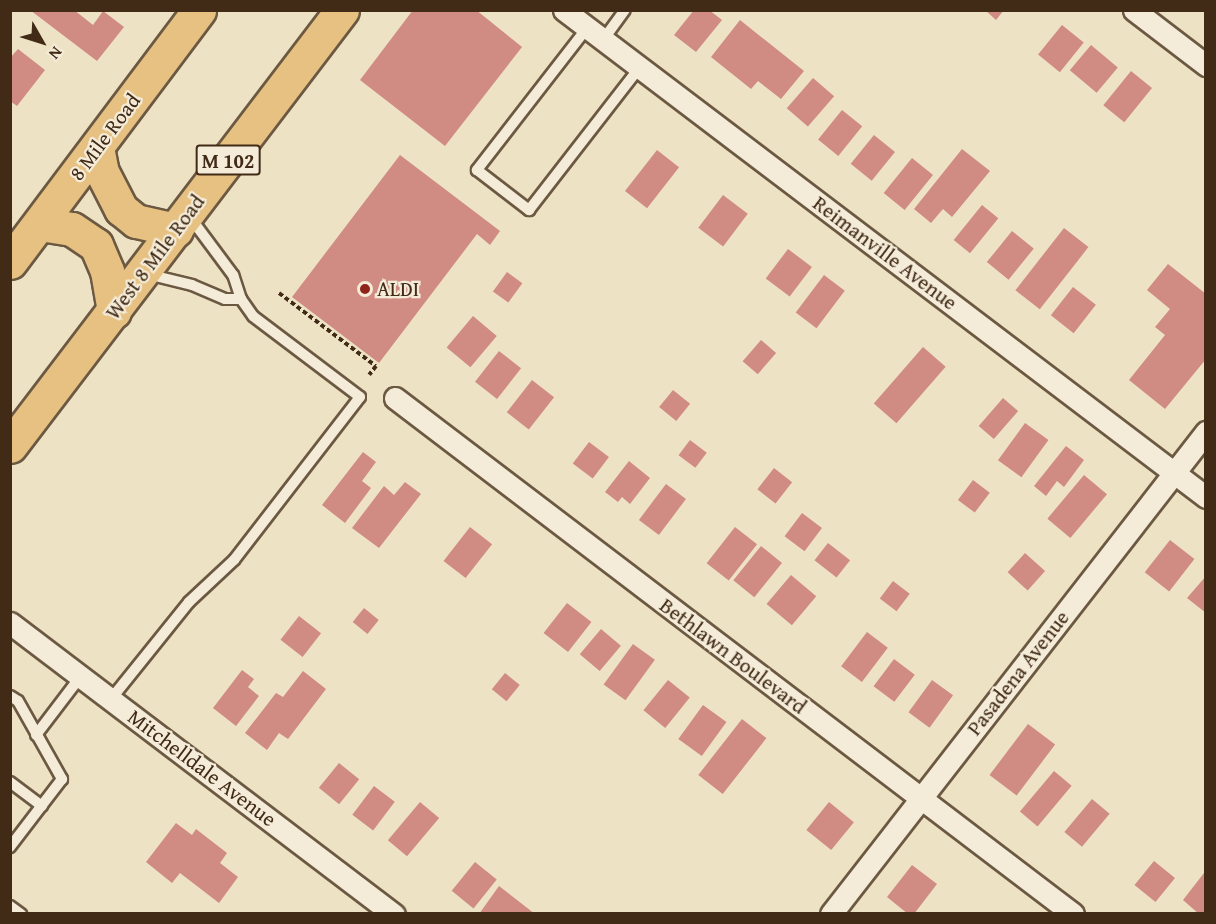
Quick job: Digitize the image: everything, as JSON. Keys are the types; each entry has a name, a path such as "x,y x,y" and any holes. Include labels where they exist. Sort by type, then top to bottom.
{"highway":[{"name":"8 Mile Road","path":"21,242 97,147 199,10"},
{"name":"West 8 Mile Road","path":"10,446 342,10"},
{"path":"97,147 102,172 121,210 136,221 182,222"},
{"path":"21,242 72,229 96,244 107,271 114,310"}],"street":[{"name":"Reimanville Avenue","path":"564,10 1206,497"},
{"path":"1134,10 1206,65"},
{"name":"Bethlawn Boulevard","path":"394,398 1072,914"},
{"name":"Pasadena Avenue","path":"831,914 1206,432"},
{"name":"Mitchelldale Avenue","path":"10,623 394,914"}],"lane":[{"path":"625,10 595,34 477,170 529,210 640,67"},
{"path":"111,699 189,602 234,561 360,397 253,316 241,299 233,275 182,222"},
{"path":"143,273 192,285 225,299 241,299"},
{"path":"36,735 81,676"},
{"path":"10,696 62,779 10,847"},
{"path":"10,782 42,806"},
{"path":"10,906 21,914"}],"path":[{"path":"279,293 376,366 369,375"}],"building":[{"path":"30,10 74,10 93,25 103,11 124,27 97,61"},
{"path":"413,10 476,10 522,47 445,146 360,80"},
{"path":"694,10 709,10 722,20 696,52 674,35"},
{"path":"985,10 1004,10 996,20"},
{"path":"740,20 804,71 781,99 758,81 751,89 711,57"},
{"path":"1062,25 1084,43 1060,72 1038,55"},
{"path":"1091,45 1118,67 1097,93 1070,70"},
{"path":"18,49 45,70 17,106 10,101 10,58"},
{"path":"1131,71 1152,88 1124,122 1103,105"},
{"path":"813,78 834,96 808,127 787,108"},
{"path":"842,110 862,126 838,156 818,140"},
{"path":"874,135 895,152 872,181 851,164"},
{"path":"962,149 990,171 952,217 943,209 931,223 914,209"},
{"path":"657,150 679,167 647,208 625,191"},
{"path":"400,155 500,231 490,245 477,234 379,363 292,297"},
{"path":"912,158 933,175 905,210 884,193"},
{"path":"723,195 748,214 723,246 698,228"},
{"path":"982,205 998,218 970,253 954,240"},
{"path":"1064,228 1088,247 1040,309 1015,290"},
{"path":"1012,231 1034,249 1009,280 987,262"},
{"path":"788,249 812,267 790,297 766,279"},
{"path":"1168,264 1206,294 1206,359 1165,409 1129,380 1165,335 1155,327 1170,309 1147,290"},
{"path":"507,272 522,283 508,303 493,291"},
{"path":"824,275 845,291 816,328 796,313"},
{"path":"1073,287 1096,305 1074,333 1051,315"},
{"path":"473,316 497,336 470,367 447,347"},
{"path":"761,340 776,353 758,374 743,361"},
{"path":"923,347 946,367 896,423 874,404"},
{"path":"499,351 521,368 497,399 475,382"},
{"path":"532,380 554,397 529,430 507,412"},
{"path":"673,390 690,404 676,421 659,407"},
{"path":"1003,398 1018,411 994,439 979,426"},
{"path":"1025,423 1048,440 1021,477 998,460"},
{"path":"690,440 707,453 695,468 679,455"},
{"path":"589,442 609,457 593,479 573,464"},
{"path":"1066,446 1084,460 1064,487 1057,481 1046,496 1034,486"},
{"path":"363,452 376,462 362,481 371,488 345,523 322,505"},
{"path":"629,461 650,478 630,504 622,497 618,502 605,492"},
{"path":"774,468 792,482 776,503 757,489"},
{"path":"1084,475 1107,494 1070,538 1047,519"},
{"path":"973,480 990,493 975,513 958,500"},
{"path":"405,482 421,494 379,548 352,528 384,486 394,495"},
{"path":"666,484 686,499 659,535 639,520"},
{"path":"802,513 822,528 805,551 785,536"},
{"path":"470,527 492,544 466,578 444,561"},
{"path":"735,527 757,544 729,580 707,563"},
{"path":"1170,540 1194,559 1169,591 1145,572"},
{"path":"828,543 850,560 837,578 814,560"},
{"path":"761,546 782,563 754,597 733,580"},
{"path":"1025,553 1045,571 1028,590 1008,572"},
{"path":"791,575 816,596 792,625 767,604"},
{"path":"1206,576 1206,613 1187,598"},
{"path":"893,581 910,594 897,611 880,599"},
{"path":"567,603 591,622 568,652 544,633"},
{"path":"364,608 379,620 367,634 353,622"},
{"path":"299,616 321,633 303,657 281,640"},
{"path":"601,629 621,646 600,671 580,654"},
{"path":"867,632 888,648 862,682 841,666"},
{"path":"633,644 655,660 625,700 604,684"},
{"path":"894,659 915,675 894,702 874,686"},
{"path":"242,670 254,679 248,687 259,696 236,726 213,708"},
{"path":"303,671 326,689 288,739 279,733 267,750 245,733 276,693 283,697"},
{"path":"505,673 520,685 507,701 492,689"},
{"path":"668,680 690,698 665,728 643,710"},
{"path":"932,680 953,695 930,728 908,712"},
{"path":"703,705 726,722 702,756 678,739"},
{"path":"742,719 766,738 723,794 698,775"},
{"path":"1028,724 1055,744 1017,796 989,775"},
{"path":"339,763 359,779 339,804 319,788"},
{"path":"1054,771 1072,786 1038,826 1020,812"},
{"path":"374,786 395,802 373,830 352,815"},
{"path":"1092,799 1110,814 1082,847 1064,832"},
{"path":"420,802 439,818 407,856 388,840"},
{"path":"829,802 854,822 831,850 806,830"},
{"path":"176,823 192,835 196,829 227,853 220,863 238,877 219,903 180,873 172,883 146,862"},
{"path":"1154,861 1175,878 1155,902 1134,885"},
{"path":"475,862 497,880 473,908 452,891"},
{"path":"912,865 937,884 914,914 908,914 887,897"},
{"path":"1204,873 1206,914 1199,914 1183,900"},
{"path":"499,886 535,914 479,914"}],"place":[{"name":"ALDI","path":"365,289"}]}
